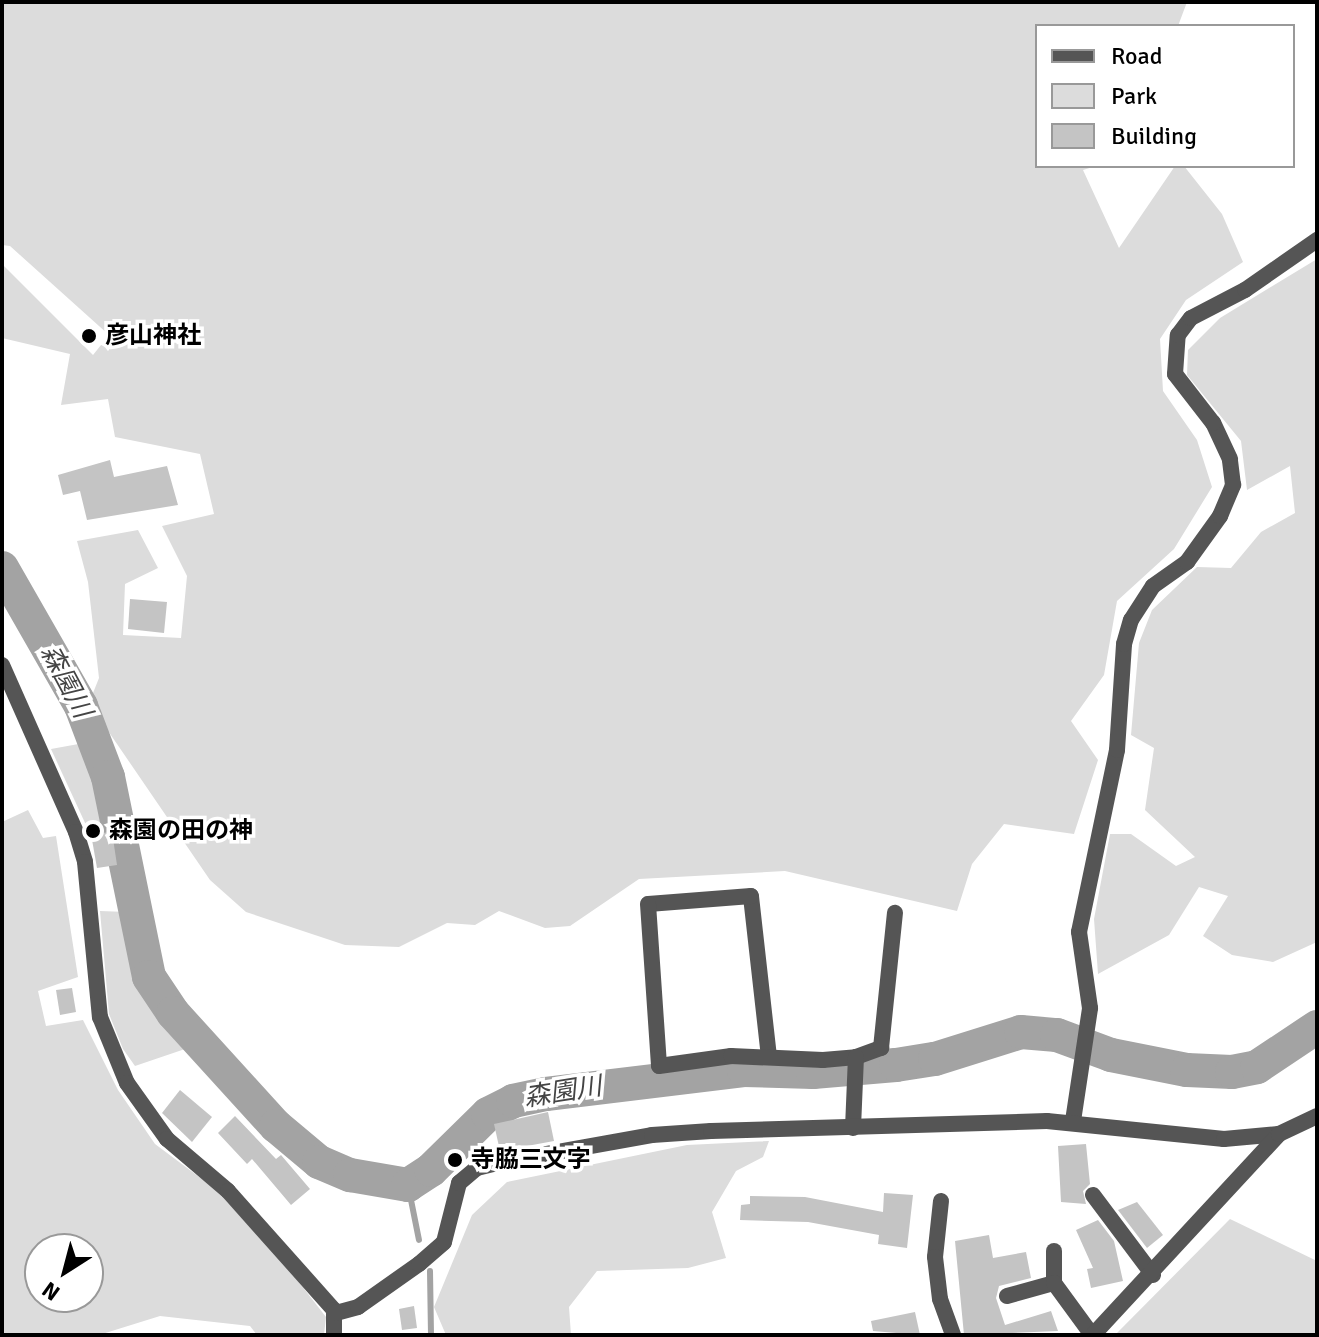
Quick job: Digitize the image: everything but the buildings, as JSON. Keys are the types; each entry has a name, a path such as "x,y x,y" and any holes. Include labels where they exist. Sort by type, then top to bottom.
{"street":[{"path":"1073,1121 1090,1008 1079,932 1117,750 1124,644 1131,620 1153,586 1187,562 1220,516 1233,485 1230,459 1213,423 1175,374 1178,335 1191,318 1245,290 1317,240"},
{"path":"2,665 76,832 85,862 100,1017 127,1083 167,1139 228,1191 336,1313 334,1335"},
{"path":"769,1057 751,896 648,904 659,1066 731,1056 769,1057 856,1057 881,1048 895,913"},
{"path":"853,1128 856,1057"},
{"path":"336,1313 358,1307 444,1242 459,1183 477,1168 652,1135 1073,1121 1224,1139 1279,1134 1317,1116"},
{"path":"1054,1251 1054,1283 1092,1335 1153,1275 1279,1134"},
{"path":"1093,1195 1153,1275"},
{"path":"941,1201 935,1257 940,1299 953,1335"},
{"path":"1007,1296 1054,1283"}],"green space":[{"path":"2,2 1187,2 1179,24 1035,24 1035,168 1090,168 1083,170 1119,248 1174,168 1186,168 1222,214 1243,262 1186,300 1160,339 1163,391 1197,440 1212,487 1174,549 1117,601 1104,675 1071,721 1098,760 1074,834 1004,824 972,864 957,911 785,871 639,879 570,926 545,928 499,911 475,925 447,923 399,947 345,945 246,912 210,880 89,703 99,678 88,582 77,541 138,530 158,568 125,584 123,635 181,638 187,576 162,526 214,514 200,454 115,437 108,399 61,405 70,354 2,338 2,264 93,355 109,335 10,246 2,245"},
{"path":"1317,259 1317,942 1273,962 1232,955 1203,936 1228,896 1199,887 1169,935 1098,974 1094,919 1110,834 1131,834 1176,866 1195,857 1145,810 1154,748 1131,735 1139,643 1152,610 1197,567 1231,568 1261,532 1295,513 1290,466 1247,490 1241,441 1187,375 1188,350 1220,318"},
{"path":"84,743 110,821 86,825 51,749"},
{"path":"28,810 43,838 56,836 78,977 38,991 46,1026 83,1020 118,1090 155,1144 242,1209 326,1317 324,1335 257,1335 250,1326 160,1316 99,1335 2,1335 2,822"},
{"path":"100,911 127,912 147,994 185,1049 135,1066 123,1049 109,1014"},
{"path":"769,1141 763,1157 736,1171 712,1212 726,1258 688,1268 597,1271 569,1307 571,1335 446,1335 434,1307 472,1215 507,1182 687,1145"},
{"path":"1230,1219 1317,1261 1317,1335 1115,1335"}],"waterway":[{"name":"森園川","path":"2,568 81,706 108,777 149,977 173,1013 276,1126 319,1162 350,1175 408,1185 431,1170 488,1114 513,1101 546,1094 744,1070 813,1072 896,1065 935,1059 1021,1032 1057,1035 1111,1055 1187,1070 1232,1072 1257,1067 1317,1027"},
{"path":"408,1185 419,1240"},
{"path":"430,1271 431,1335"}],"place":[{"name":"彦山神社","path":"89,336"},
{"name":"森園の田の神","path":"93,831"},
{"name":"寺脇三文字","path":"455,1160"}]}
